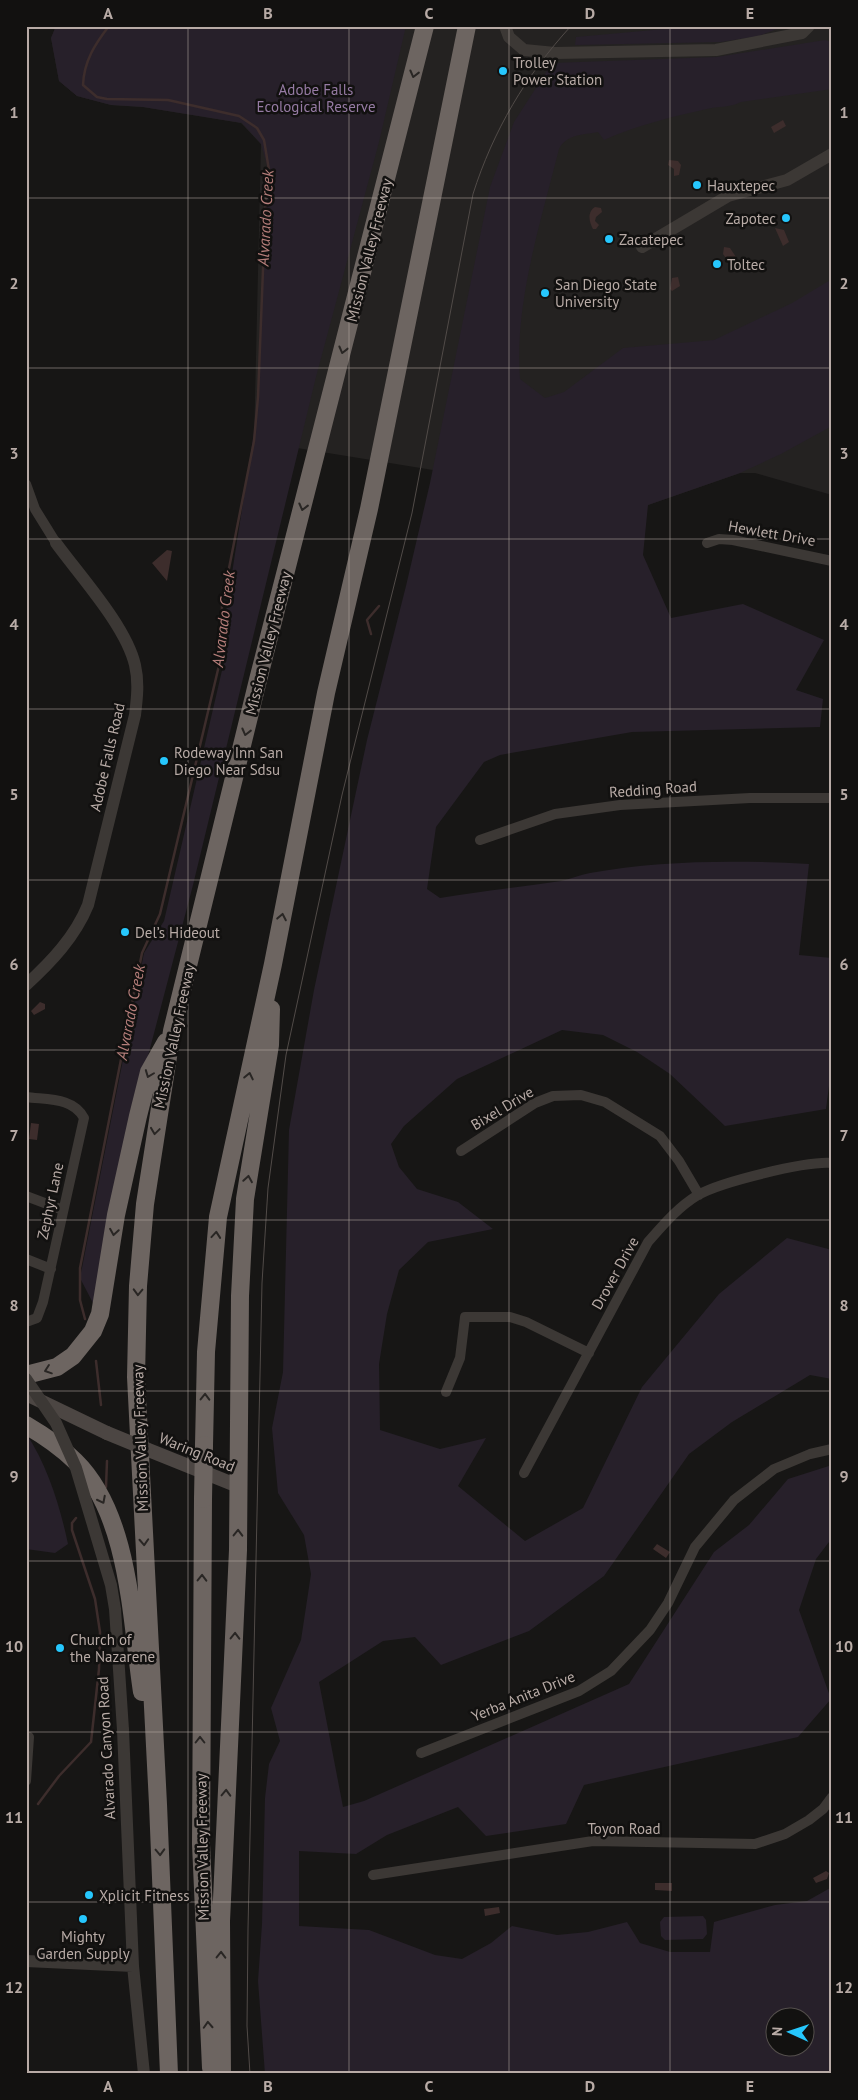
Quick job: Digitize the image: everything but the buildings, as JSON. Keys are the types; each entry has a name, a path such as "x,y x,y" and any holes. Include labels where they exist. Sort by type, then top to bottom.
{"highway":[{"name":"Mission Valley Freeway","path":"169,2074 158,1804 136,1377 138,1286 145,1204 172,1031 258,680 425,26"},
{"name":"Mission Valley Freeway","path":"211,2074 201,1844 203,1499 206,1352 218,1217 273,964 326,693 369,509 467,26"},
{"path":"222,2074 221,1921 229,1713 234,1664 240,1296 245,1199 270,1045 273,964"},
{"path":"26,1377 57,1367 73,1356 93,1331 100,1314 116,1216 149,1072 172,1031"},
{"path":"26,1425 76,1462 98,1493 115,1527 125,1568 158,1804"}],"main road":[{"name":"Waring Road","path":"26,1394 62,1413 107,1433 238,1486"},
{"name":"Waring Road","path":"26,1402 62,1413"}],"street":[{"path":"505,26 509,37 524,50 555,53 716,50 792,36 802,33 809,26"},
{"path":"642,247 728,196 786,180 832,154"},
{"name":"Adobe Falls Road","path":"26,484 35,509 56,543 117,626 127,643 136,666 138,695 135,715 88,906 76,929 48,965 26,986"},
{"name":"Hewlett Drive","path":"707,543 719,539 734,540 832,561"},
{"name":"Redding Road","path":"480,840 555,814 620,805 750,798 832,798"},
{"name":"Bixel Drive","path":"461,1151 544,1099 563,1095 589,1096 605,1102 660,1136 679,1161 699,1195"},
{"name":"Zephyr Lane","path":"26,1096 68,1103 79,1108 84,1118 43,1302 37,1318 26,1322"},
{"name":"Drover Drive","path":"524,1474 648,1242 672,1216 699,1195 720,1185 807,1164 832,1163"},
{"path":"26,1196 64,1210"},
{"path":"26,1259 51,1269"},
{"path":"446,1392 460,1358 465,1317 510,1317 526,1322 589,1353"},
{"name":"Alvarado Canyon Road","path":"26,1377 56,1423 76,1468 111,1585 115,1609 123,1730 132,1966 144,2074"},
{"name":"Yerba Anita Drive","path":"421,1753 579,1691 611,1671 650,1630 668,1603 695,1548 734,1500 774,1469 810,1454 832,1450"},
{"path":"26,1781 29,1737"},
{"name":"Toyon Road","path":"373,1875 593,1841 755,1844 785,1834 809,1820 823,1809 832,1797"},
{"path":"26,1961 132,1966"}],"shaded area":[{"name":"San Diego State University","path":"56,26 832,26 832,495 755,473 740,473 648,505 254,441 261,144 241,123 143,107 111,105 77,96 59,81 51,38"},
{"path":"783,120 786,126 774,133 771,127"},
{"path":"669,160 678,161 681,165 679,175 674,176 674,169 668,165"},
{"path":"595,207 601,208 602,212 596,217 595,221 599,225 596,229 593,229 590,217 592,209"},
{"path":"775,228 784,230 789,242 783,246"},
{"path":"724,247 730,248 738,260 731,265 723,254"},
{"path":"678,277 680,286 672,291 670,289 672,278"},
{"path":"167,550 172,551 167,581 152,563"},
{"path":"40,1002 45,1004 45,1009 34,1015 31,1011"},
{"path":"31,1123 39,1124 37,1140 29,1139"},
{"path":"657,1544 670,1552 666,1558 653,1549"},
{"path":"826,1871 829,1873 827,1879 816,1883 813,1878"},
{"path":"655,1883 672,1883 672,1891 655,1890"},
{"path":"499,1907 500,1913 485,1916 484,1909"}],"green space":[{"name":"Adobe Falls Ecological Reserve","path":"56,26 406,26 379,142 316,377 193,885 128,1132 94,1305 80,1278 144,953 164,921 226,653 225,618 257,413 264,232 270,176 261,144 242,123 143,107 111,105 77,96 59,81 51,38"},
{"path":"697,26 785,26 759,36 721,42 575,45 576,37"},
{"path":"825,40 832,42 832,89 741,102 707,109 655,122 604,140 598,132 566,140 559,149 530,263 521,322 519,351 520,379 545,398 564,392 623,348 714,340 792,303 832,279 832,426 781,454 740,473 648,505 643,555 671,618 743,604 824,640 796,690 823,699 820,727 632,732 500,755 484,762 436,827 427,889 440,898 561,881 590,873 672,863 754,862 809,864 799,955 832,958 832,1063 826,1109 725,1126 670,1074 637,1052 603,1035 562,1030 457,1079 404,1126 391,1144 399,1167 417,1189 458,1202 493,1229 428,1242 399,1270 387,1314 379,1364 380,1430 440,1449 486,1438 458,1486 525,1541 583,1508 642,1387 719,1294 787,1238 832,1250 832,1379 810,1375 732,1422 689,1454 604,1576 529,1631 441,1665 415,1637 383,1641 319,1682 343,1807 364,1801 629,1684 714,1552 749,1525 788,1479 832,1465 832,1538 816,1559 799,1610 831,1699 798,1737 584,1785 566,1824 486,1836 458,1807 387,1835 356,1854 299,1851 299,1926 369,1930 435,1955 462,1959 491,1943 512,1926 557,1935 588,1932 627,1922 640,1943 670,1952 710,1952 714,1922 775,1905 807,1901 832,1887 832,2065 827,2074 265,2074 258,1981 262,1924 265,1798 269,1764 280,1741 271,1708 301,1640 311,1574 304,1535 278,1493 272,1428 283,1372 289,1130 314,990 367,740 430,483 490,187 514,122 552,63 717,57"},
{"path":"26,1433 47,1473 65,1530 68,1544 55,1553 26,1549"},
{"path":"703,1916 706,1920 707,1934 703,1939 665,1940 661,1936 660,1922 664,1917"}],"waterway":[{"name":"Alvarado Creek","path":"85,1319 80,1300 80,1268 142,953 160,914 221,657 222,604 254,441 258,397 266,193 270,176 264,140 257,128 239,116 168,100 107,99 97,97 83,85 91,53 109,26"},
{"path":"371,634 367,620 379,606"},
{"name":"Alvarado Creek","path":"96,1361 101,1405"},
{"name":"Alvarado Creek","path":"106,1487 107,1461"},
{"name":"Alvarado Creek","path":"38,1804 59,1776 91,1742 99,1669 100,1632 95,1599 72,1530 72,1523 76,1518"}],"tram line":[{"path":"250,2074 247,2026 248,1929 262,1283 268,1188 286,1055 342,795 412,513 473,194 490,148 525,84 571,26"}],"place":[{"name":"Trolley Power Station","path":"503,71"},
{"name":"Hauxtepec","path":"697,185"},
{"name":"Zapotec","path":"786,218"},
{"name":"Zacatepec","path":"609,239"},
{"name":"Toltec","path":"717,264"},
{"name":"San Diego State University","path":"545,293"},
{"name":"Rodeway Inn San Diego Near Sdsu","path":"164,761"},
{"name":"Del’s Hideout","path":"125,932"},
{"name":"Church of the Nazarene","path":"60,1648"},
{"name":"Xplicit Fitness","path":"89,1895"},
{"name":"Mighty Garden Supply","path":"83,1919"}]}
